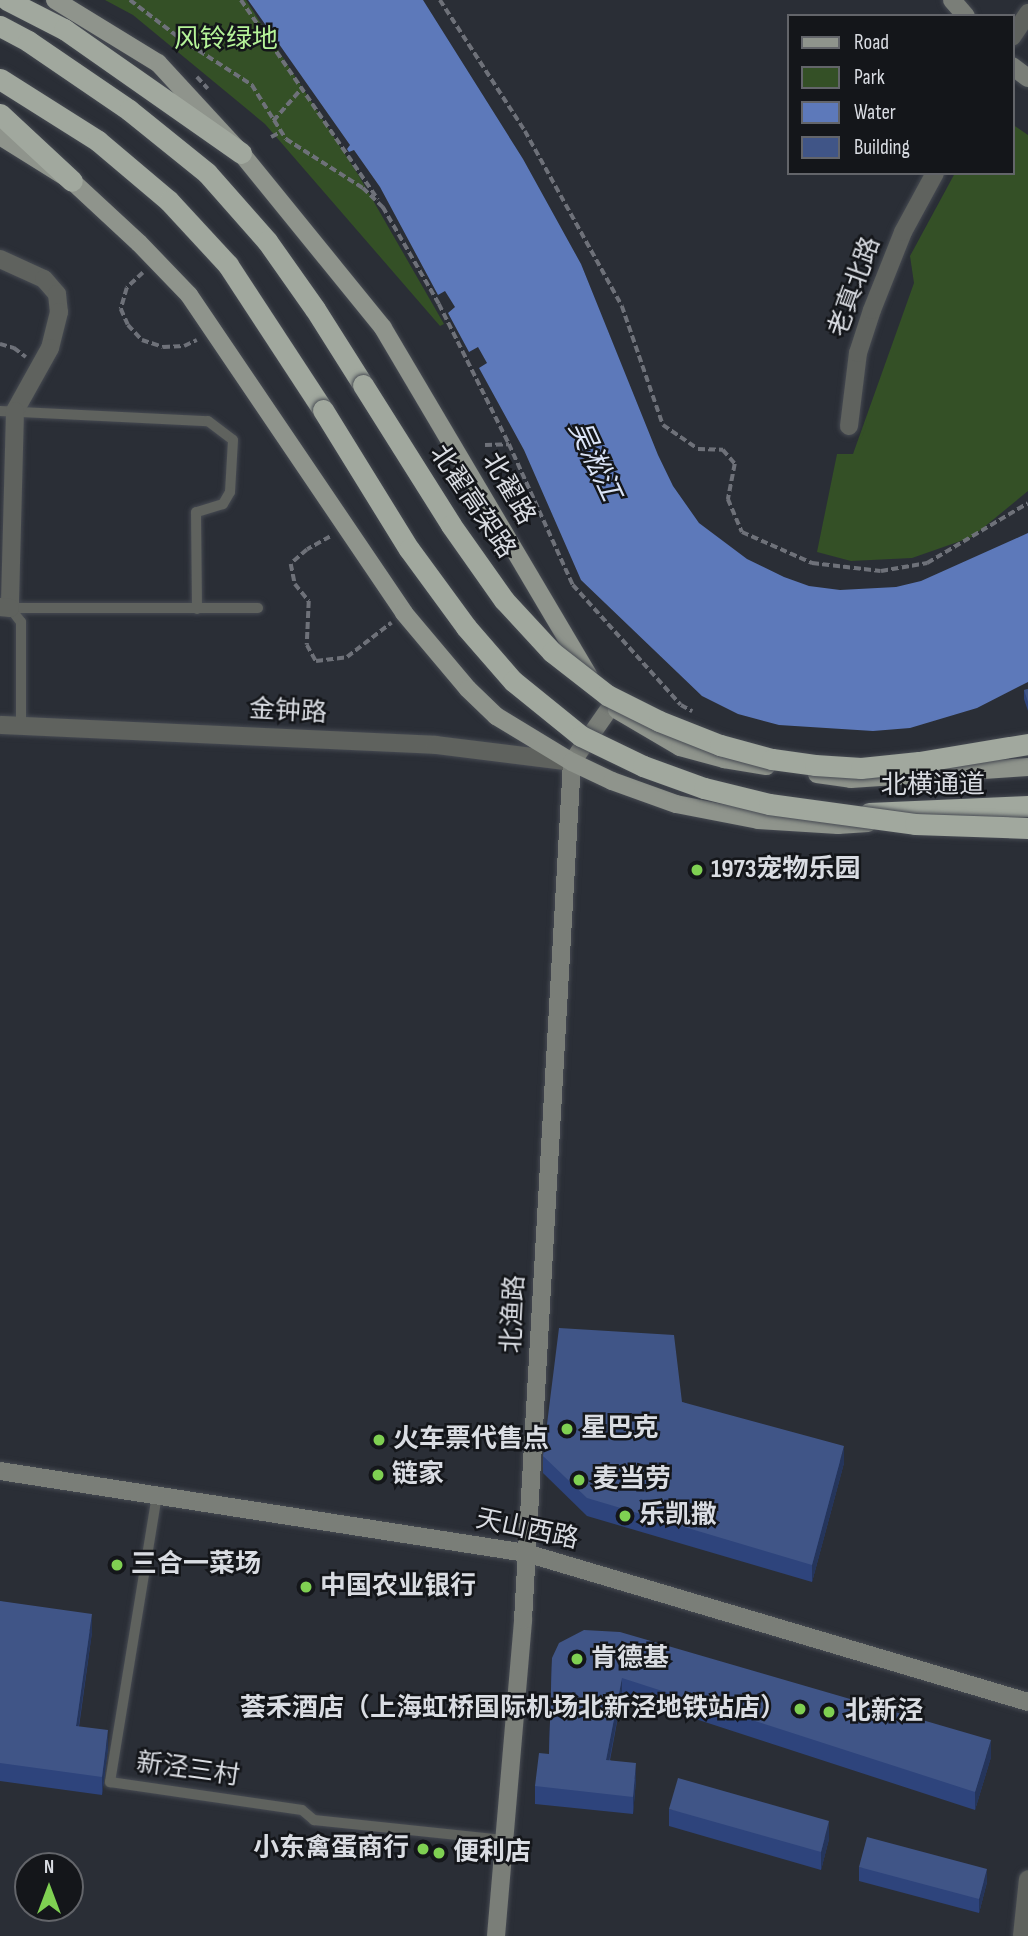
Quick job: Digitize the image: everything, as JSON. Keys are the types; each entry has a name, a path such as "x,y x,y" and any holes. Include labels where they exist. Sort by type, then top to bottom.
{"highway":[{"path":"7,0 65,29 241,153"},
{"name":"北翟高架路","path":"0,26 28,41 129,110 207,173 267,241 316,309 451,525 504,600 552,652 607,695 659,722 720,746 772,759 815,765 861,768 919,762 1028,744"},
{"path":"0,79 98,141 169,201 228,265 323,410 408,549 466,627 513,681 581,736 643,766 704,788 769,804 915,824 1028,828"},
{"path":"0,114 72,181"},
{"path":"839,814 1028,806"},
{"name":"北横通道","path":"839,814 1028,814"}],"main road":[{"name":"北翟路","path":"55,0 158,63 241,153 383,328 577,661 611,706 680,747 724,760 851,779 1028,767"},
{"path":"0,136 72,181 139,243 189,295 404,612 468,689 496,716 572,762 612,781 676,804 758,820 838,825 1028,814"}],"street":[{"path":"952,0 964,14"},
{"path":"1014,34 1028,13"},
{"name":"老真北路","path":"849,426 858,354 872,310 903,232 934,175"},
{"path":"0,259 44,279 57,294 58,312 50,348 41,368 7,411 5,607"},
{"path":"572,762 611,706"},
{"name":"金钟路","path":"0,725 436,746 572,762"},
{"name":"北渔路","path":"496,1936 526,1553 572,762"},
{"name":"天山西路","path":"0,1471 526,1553 1028,1702"},
{"path":"1022,1936 1028,1879"}],"lane":[{"path":"7,411 208,421 233,440 230,492 223,504 196,512 197,609"},
{"path":"5,607 258,608"},
{"path":"5,607 21,622 21,725"},
{"name":"新泾三村","path":"157,1494 110,1782 302,1810 314,1821 503,1840"}],"path":[{"path":"130,0 181,39 252,85 281,132 293,143 363,188 383,207"},
{"path":"241,0 383,207 439,304 509,444 573,585 681,705 695,713"},
{"path":"440,0 526,131 622,306 663,425 698,449 723,450 735,464 728,499 742,532 812,563 881,571 927,563 1028,503"},
{"path":"273,121 302,88"},
{"path":"271,137 281,132"},
{"path":"155,261 127,288 121,309 128,325 142,340 163,347 184,346 214,330"},
{"path":"0,344 14,348 41,368"},
{"path":"485,445 509,444"},
{"path":"347,527 307,550 291,564 295,584 309,601 307,646 316,661 347,657 404,612"}],"green space":[{"name":"风铃绿地","path":"105,0 246,0 359,176 444,324 440,326 265,124 133,15"},
{"path":"1014,125 1028,135 1028,491 972,537 912,558 851,561 817,552 837,454 853,454 914,283 910,256 954,175 1014,175"}],"water":[{"name":"吴淞江","path":"248,0 423,0 523,159 581,264 658,455 673,486 699,523 747,559 784,577 809,586 840,590 896,587 921,581 1028,533 1028,682 977,708 910,728 873,731 779,725 738,714 702,696 581,580 524,450 479,368 487,363 478,347 469,352 448,313 455,307 445,291 438,295 380,187 354,150 349,152 347,149 350,145"}],"building":[{"path":"559,1328 674,1335 682,1402 844,1446 812,1565 587,1498 543,1456"},
{"path":"0,1601 92,1614 76,1726 108,1730 102,1777 0,1763"},
{"path":"584,1630 620,1632 991,1740 975,1792 622,1678 606,1760 636,1763 633,1797 535,1786 539,1753 549,1754 552,1658 559,1643"},
{"path":"678,1778 829,1821 821,1852 669,1809"},
{"path":"867,1837 987,1869 979,1899 859,1867"}],"place":[{"name":"1973宠物乐园","path":"697,870"},
{"name":"星巴克","path":"567,1429"},
{"name":"火车票代售点","path":"379,1440"},
{"name":"链家","path":"378,1475"},
{"name":"麦当劳","path":"579,1480"},
{"name":"乐凯撒","path":"625,1516"},
{"name":"三合一菜场","path":"117,1565"},
{"name":"中国农业银行","path":"306,1587"},
{"name":"肯德基","path":"577,1659"},
{"name":"荟禾酒店（上海虹桥国际机场北新泾地铁站店）","path":"800,1709"},
{"name":"北新泾","path":"829,1712"},
{"name":"小东禽蛋商行","path":"423,1849"},
{"name":"便利店","path":"439,1853"}]}
